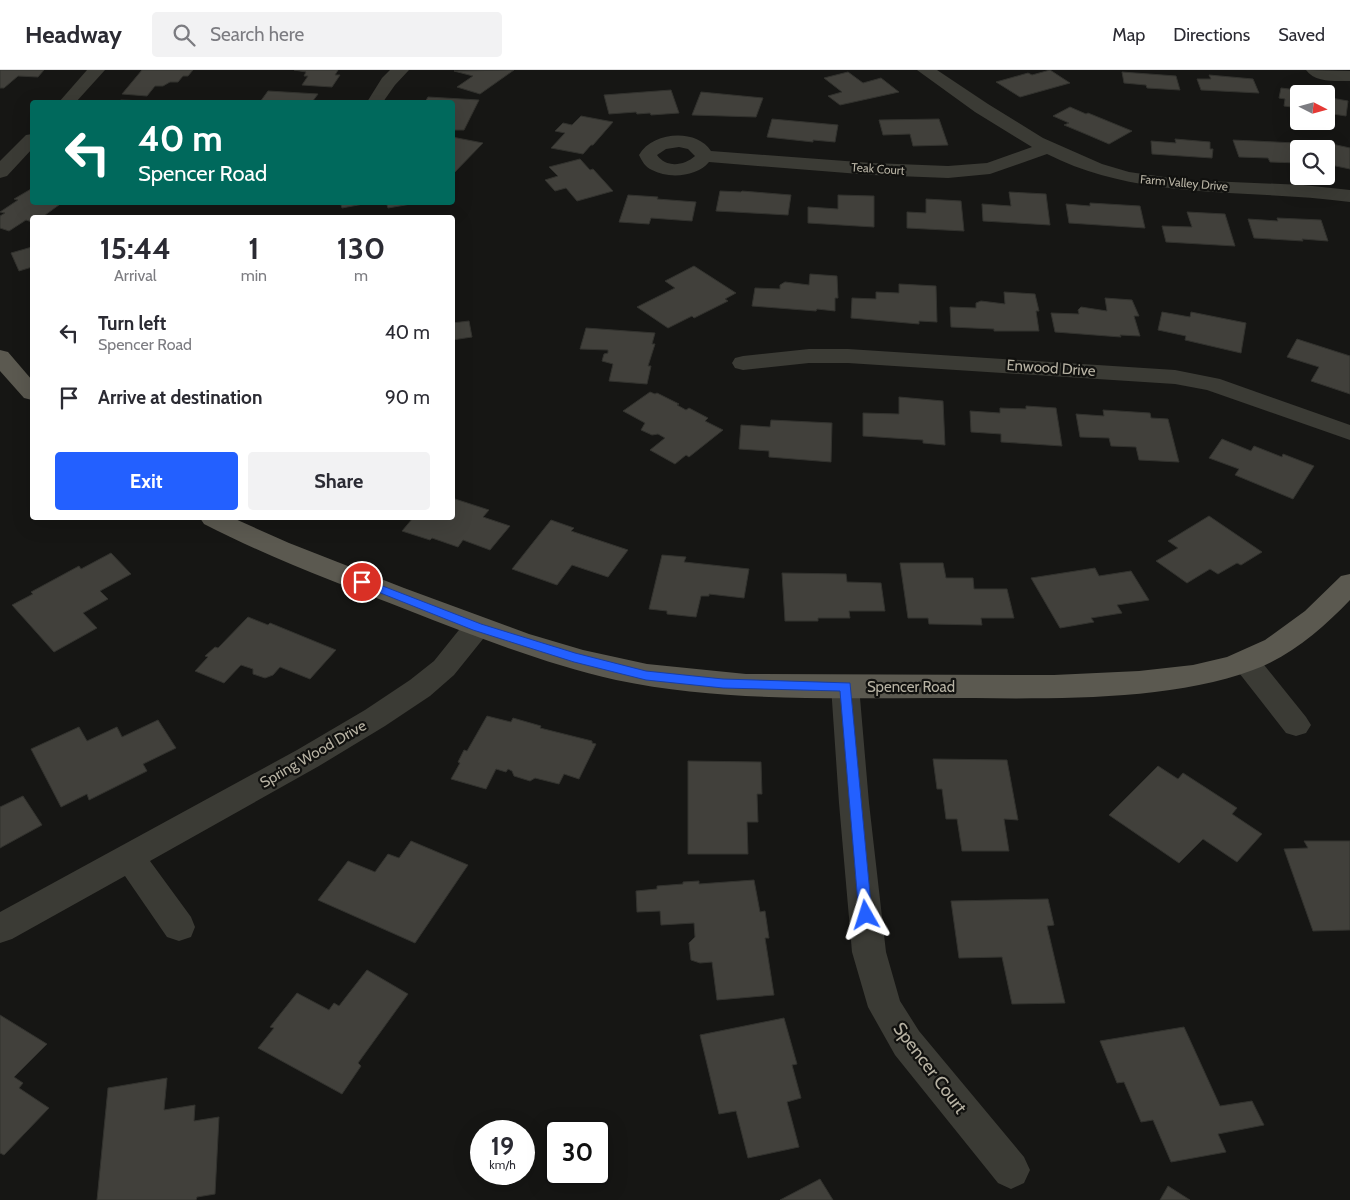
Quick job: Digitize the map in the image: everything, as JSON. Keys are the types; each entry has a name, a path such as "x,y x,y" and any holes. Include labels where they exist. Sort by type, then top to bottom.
{"main road":[{"path":"0,357 30,391"},
{"name":"Spencer Road","path":"217,520 293,555 477,627 574,658 646,675 723,684 1035,688 1106,685 1202,675 1246,662 1273,648 1324,611 1350,583"}],"street":[{"path":"68,100 96,70"},
{"path":"375,100 388,82 400,70"},
{"name":"Farm Valley Drive","path":"926,70 1023,136 1071,160 1128,178 1161,183 1307,191 1350,196"},
{"path":"1315,70 1330,76 1350,76"},
{"path":"0,172 30,141"},
{"name":"Teak Court","path":"704,156 872,169 948,172 990,168 1047,148"},
{"name":"Enwood Drive","path":"743,363 810,356 848,356 1175,377 1212,384 1350,433"},
{"name":"Spring Wood Drive","path":"0,929 130,858 375,718 420,688 444,668 477,627"},
{"path":"1246,662 1296,725"},
{"name":"Spencer Court","path":"846,686 854,803 869,952 885,1007 907,1044 1010,1170"},
{"path":"130,858 179,927"}],"building":[{"path":"0,70 44,70 38,77 18,76 4,88 0,88"},
{"path":"142,70 193,70 188,76 183,76 178,82 155,86 147,96 122,94"},
{"path":"294,70 338,70 335,75 340,75 332,87 302,85 308,76 304,76 306,72"},
{"path":"514,70 480,94 457,87 473,76 454,71"},
{"path":"1050,70 1070,83 1020,97 996,82 1028,73 1032,75"},
{"path":"848,72 863,83 881,78 899,92 840,105 828,96 842,92 824,78"},
{"path":"1122,72 1176,76 1180,90 1147,88 1146,85 1124,83"},
{"path":"1209,75 1253,79 1259,93 1201,90 1197,79 1211,79"},
{"path":"1281,88 1290,89 1290,107 1284,106 1285,99 1279,98"},
{"path":"671,90 679,113 651,115 650,113 637,114 636,112 609,114 604,95"},
{"path":"268,91 318,94 314,100 261,100"},
{"path":"701,92 763,98 756,117 692,115"},
{"path":"428,97 479,100 464,130 455,130 455,100 426,100"},
{"path":"1335,99 1348,101 1346,116 1335,114"},
{"path":"1070,107 1132,131 1109,144 1064,125 1069,123 1053,116"},
{"path":"581,116 613,122 583,154 551,148 565,133 555,131 563,123 572,125"},
{"path":"772,119 838,125 835,142 813,140 813,142 767,137"},
{"path":"939,119 948,145 913,146 910,134 883,135 879,120"},
{"path":"455,138 483,143 455,172"},
{"path":"1175,139 1210,142 1210,149 1213,149 1212,158 1152,154 1151,141 1176,143"},
{"path":"1233,140 1290,143 1290,163 1270,162 1268,158 1239,157"},
{"path":"1335,145 1350,148 1350,169 1335,166"},
{"path":"580,159 590,170 593,169 613,191 577,201 566,188 555,191 545,180 558,176 549,167"},
{"path":"30,190 30,205 59,205 45,215 30,215 30,221 26,220 9,231 0,228 0,216 5,213 0,212 18,200 14,199"},
{"path":"720,191 791,195 788,215 716,211"},
{"path":"1009,192 1046,194 1050,225 983,221 982,204 1011,206"},
{"path":"628,195 696,202 692,221 651,218 649,224 619,222"},
{"path":"838,195 874,196 874,227 808,223 808,207 838,209"},
{"path":"926,199 961,201 964,231 907,228 907,212 926,213"},
{"path":"1090,203 1140,206 1145,228 1069,223 1066,204 1090,206"},
{"path":"341,205 358,205 342,208"},
{"path":"387,205 405,205 388,208"},
{"path":"1187,212 1225,214 1235,246 1166,242 1162,226 1192,227"},
{"path":"1277,218 1321,220 1328,241 1254,238 1248,219 1278,221"},
{"path":"30,248 30,268 19,271 11,253"},
{"path":"694,266 736,293 725,299 728,301 694,318 692,316 668,328 637,307 675,288 665,281"},
{"path":"810,274 837,276 838,298 835,298 835,311 752,306 755,288 780,289 780,285 785,282 809,285"},
{"path":"899,284 936,286 937,322 919,321 919,324 851,318 852,298 876,299 876,292 899,293"},
{"path":"1004,292 1035,294 1039,311 1036,311 1039,331 994,331 994,329 951,327 950,307 976,308 976,303 981,301 1005,304"},
{"path":"1105,298 1132,300 1139,316 1134,316 1140,336 1120,335 1121,337 1055,332 1051,313 1079,314 1078,310 1081,307 1107,311"},
{"path":"1162,312 1190,317 1191,312 1246,323 1241,353 1185,340 1186,336 1158,330"},
{"path":"469,321 472,337 455,340 455,323"},
{"path":"586,328 655,333 652,344 655,344 648,366 651,366 647,384 609,381 613,364 602,361 604,354 608,353 608,350 580,349"},
{"path":"1297,339 1350,356 1350,394 1311,381 1319,367 1287,357"},
{"path":"650,392 657,393 679,404 677,405 686,410 689,408 708,418 705,421 723,430 689,457 686,455 675,464 650,450 665,438 658,434 652,435 641,430 645,423 623,411"},
{"path":"899,397 943,401 945,445 923,443 923,440 863,436 863,413 899,414"},
{"path":"1026,406 1056,408 1062,446 1001,442 1001,434 971,432 970,411 1000,413 1000,408 1026,409"},
{"path":"1103,410 1150,413 1151,418 1168,419 1179,462 1139,460 1136,447 1111,446 1109,438 1080,437 1076,414 1104,416"},
{"path":"771,420 832,423 831,462 769,457 769,451 739,449 741,425 770,427"},
{"path":"1222,439 1251,451 1254,446 1282,457 1283,454 1314,466 1293,499 1235,475 1239,469 1209,458"},
{"path":"455,499 489,510 483,517 510,526 490,550 463,540 458,547 432,538 430,540 402,531 411,520 455,520"},
{"path":"1209,516 1262,552 1241,565 1237,563 1218,574 1210,569 1187,583 1156,561 1178,548 1168,541"},
{"path":"551,520 574,528 571,531 628,550 608,577 572,565 557,585 512,569"},
{"path":"111,553 131,574 100,591 108,599 83,613 97,628 54,652 12,605 33,594 31,592 79,566 81,569"},
{"path":"662,555 686,557 684,562 749,569 744,598 709,594 709,596 701,596 696,617 667,614 667,611 649,609"},
{"path":"900,563 943,563 946,578 973,578 974,589 1007,589 1014,618 981,618 982,625 929,624 928,618 908,618"},
{"path":"1095,568 1099,576 1131,571 1149,600 1117,605 1122,613 1091,618 1094,622 1060,628 1031,578"},
{"path":"782,573 846,574 847,582 881,583 885,611 849,611 850,618 818,618 818,621 785,621"},
{"path":"248,617 268,625 270,623 336,650 310,679 280,667 273,675 265,678 253,674 253,669 241,665 224,683 195,671 208,657 205,656 215,647 218,648"},
{"path":"487,716 511,722 513,718 541,726 540,728 592,741 592,743 596,744 579,779 564,774 559,784 535,778 530,781 514,776 512,771 508,769 506,772 496,769 486,789 451,779 460,763 458,762 464,750 467,751"},
{"path":"158,720 176,748 143,764 147,771 89,800 87,794 61,807 31,749 79,727 87,741 117,727 122,737"},
{"path":"933,759 1007,760 1018,820 1004,819 1009,851 962,851 957,819 946,819 942,789 937,789"},
{"path":"688,761 761,762 762,794 757,794 758,822 747,822 748,854 688,854"},
{"path":"1158,766 1178,779 1183,773 1237,808 1232,814 1262,834 1237,862 1203,839 1179,863 1109,815"},
{"path":"23,796 42,825 0,848 0,807"},
{"path":"411,841 468,865 415,943 318,900 348,861 375,872 388,854 399,858"},
{"path":"1304,841 1350,841 1350,930 1313,931 1284,849 1308,848"},
{"path":"754,880 760,912 765,911 769,938 765,938 774,995 717,1000 712,962 700,963 691,960 689,943 695,937 694,923 661,925 660,911 637,912 636,891 657,889 657,886 683,884 683,882 699,881 699,884"},
{"path":"1048,899 1054,925 1047,926 1065,1003 1012,1004 1002,957 959,958 951,901"},
{"path":"367,970 408,994 358,1063 361,1066 342,1094 258,1048 274,1028 270,1027 297,993 329,1010 334,1003 339,1006"},
{"path":"0,1015 47,1044 14,1077 23,1083 19,1088 49,1108 4,1155 0,1153"},
{"path":"784,1018 797,1064 792,1065 801,1098 787,1102 799,1147 748,1158 736,1111 719,1114 700,1035"},
{"path":"1184,1027 1220,1106 1252,1101 1264,1125 1218,1134 1226,1152 1171,1162 1153,1120 1141,1122 1124,1082 1117,1083 1100,1041"},
{"path":"167,1078 164,1110 195,1105 194,1121 219,1117 215,1194 197,1197 196,1200 97,1200 108,1088"},
{"path":"820,1179 833,1200 780,1200"},
{"path":"1168,1186 1190,1200 1160,1200"}],"route":[{"path":"362,582 477,627 574,658 646,675 723,684 846,686 854,803 866,915"}]}
